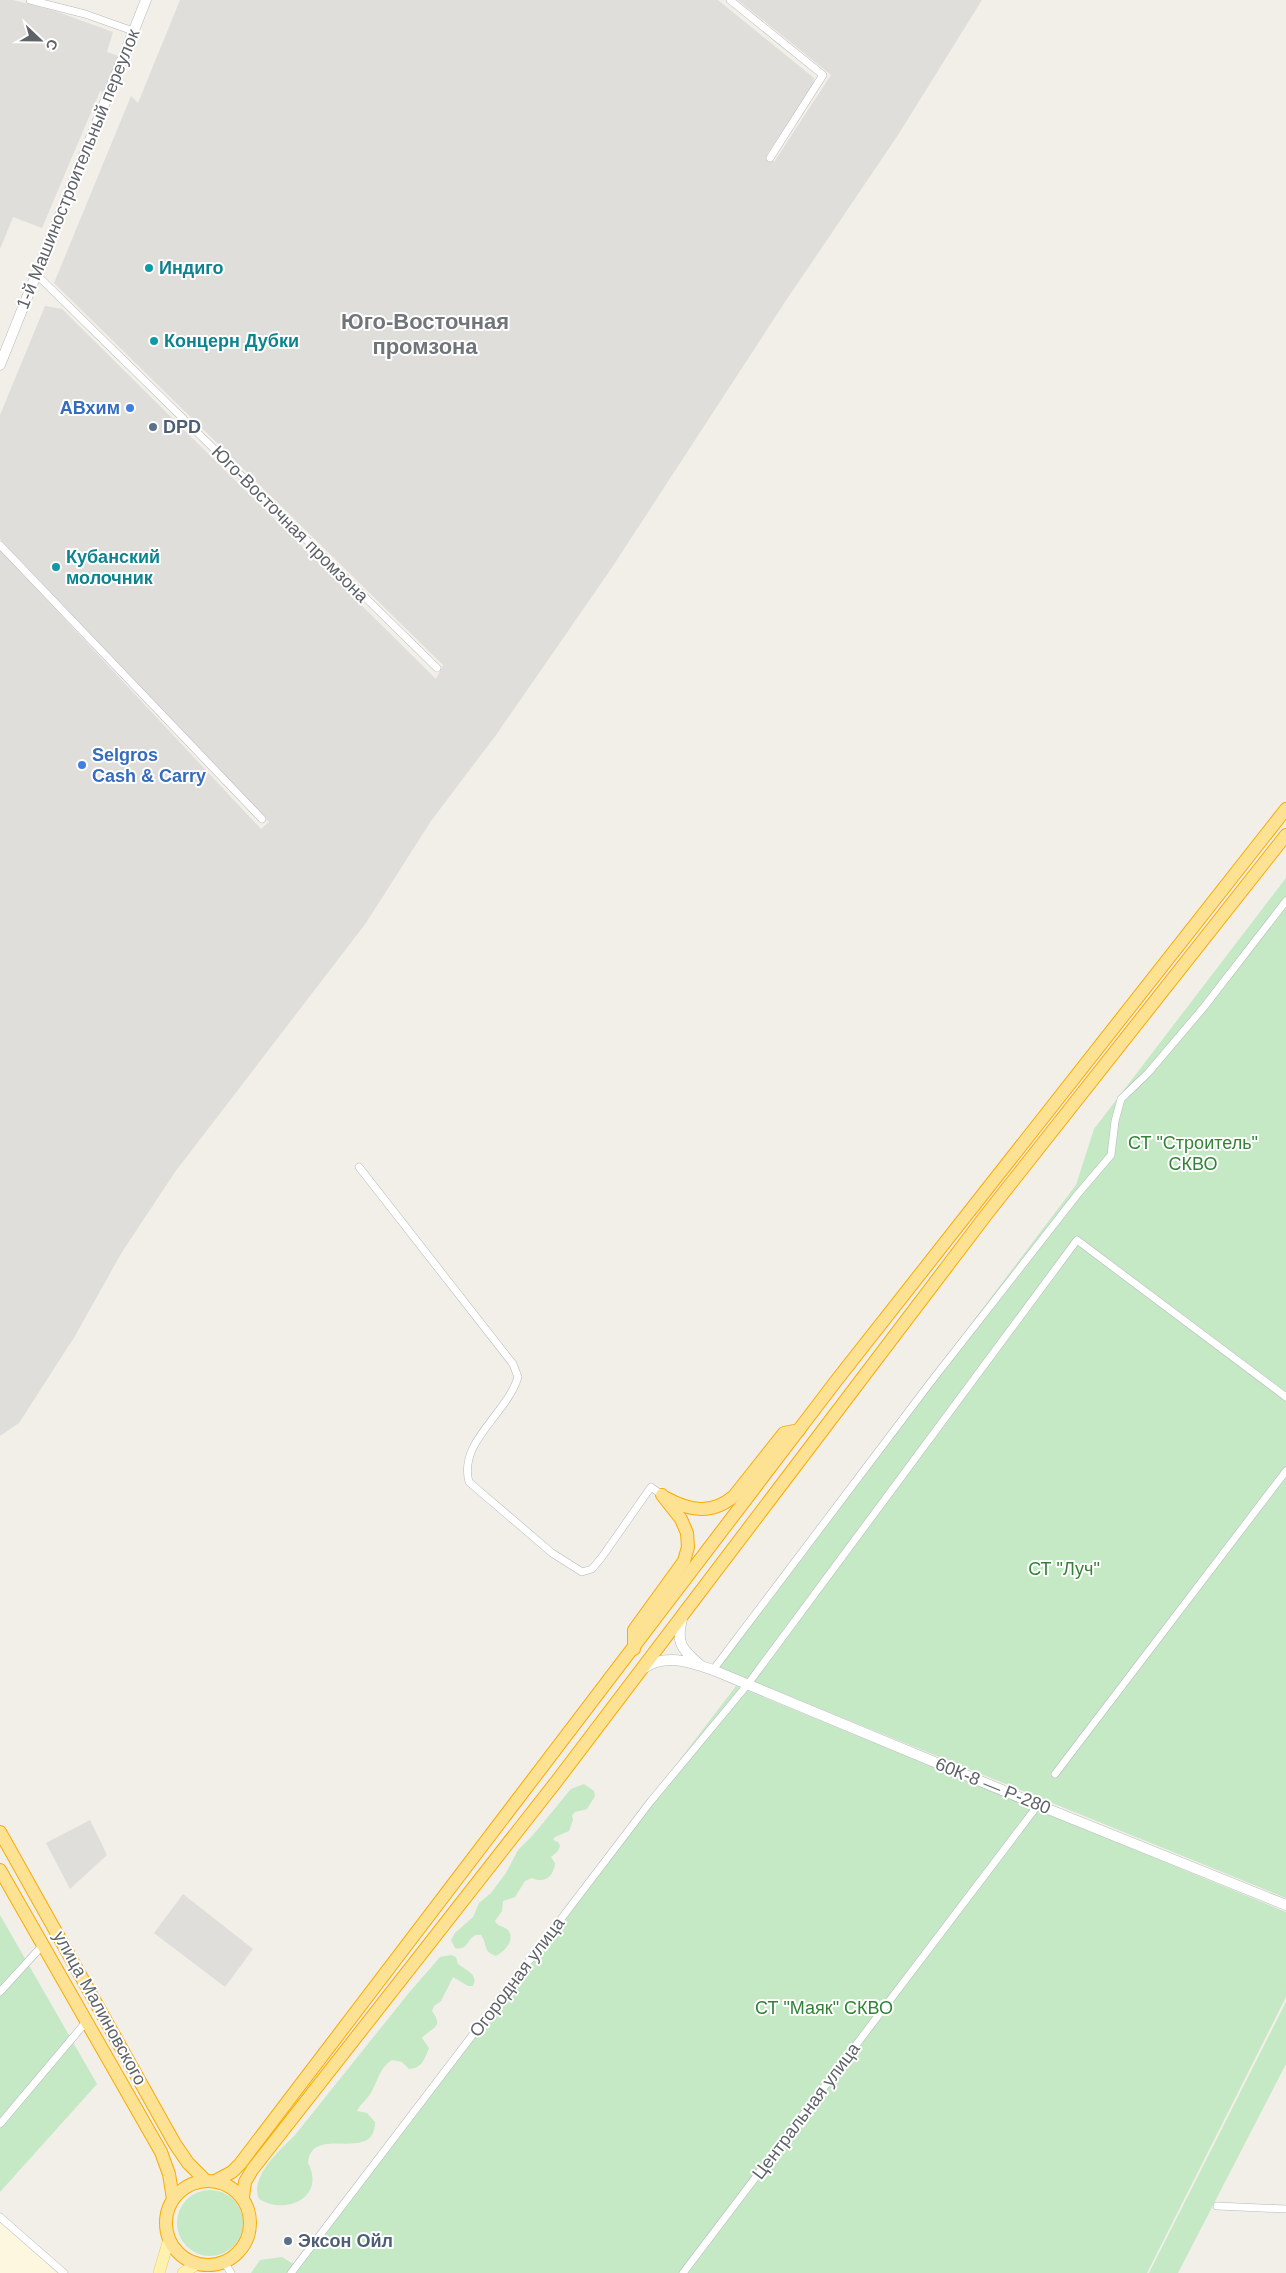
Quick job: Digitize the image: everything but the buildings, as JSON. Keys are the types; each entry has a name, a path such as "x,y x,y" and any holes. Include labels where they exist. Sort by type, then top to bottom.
{"highway":[{"path":"211,2180 227,2184 243,2197 251,2216 251,2228 246,2242 227,2268 197,2264 186,2259 176,2250 169,2239 166,2223 167,2212 173,2199 188,2185 211,2180 232,2172 240,2164 634,1650 799,1430 1286,809"},
{"path":"243,2197 245,2182 258,2162 556,1782 684,1610 986,1214 1286,835"},
{"path":"662,1495 678,1504 694,1508 714,1509 725,1504 734,1496 784,1433 799,1430"},
{"path":"790,1442 795,1440 802,1442 804,1444 804,1452"},
{"path":"634,1650 634,1630 677,1572 684,1561 688,1547 687,1533 681,1519 662,1495"},
{"path":"542,1770 543,1776 549,1781 556,1782"},
{"name":"улица Малиновского","path":"0,1832 175,2144 188,2163 211,2180"},
{"name":"улица Малиновского","path":"0,1870 161,2152 169,2174 173,2199"}],"main road":[{"path":"159,2273 169,2239"},
{"path":"183,2273 197,2264"}],"street":[{"path":"30,0 85,14 133,31"},
{"name":"1-й Машиностроительный переулок","path":"0,365 146,0"},
{"path":"730,0 823,75 770,158"},
{"name":"Юго-Восточная промзона","path":"37,274 437,668"},
{"path":"0,544 262,819"},
{"path":"713,1670 930,1382 1076,1195 1111,1155 1115,1121 1121,1099 1148,1073 1198,1014 1286,901"},
{"path":"359,1167 513,1364 518,1377 509,1398 473,1446 468,1459 467,1472 469,1482 552,1554 582,1572 592,1569 602,1557 651,1487 662,1495"},
{"name":"Огородная улица","path":"291,2273 652,1801 748,1684 1078,1240 1286,1397"},
{"path":"1055,1774 1286,1471"},
{"name":"60К-8 — Р-280","path":"684,1610 679,1630 679,1640 683,1649 701,1666"},
{"name":"60К-8 — Р-280","path":"637,1674 652,1663 664,1660 683,1661 713,1670 1038,1805 1286,1905"},
{"name":"Центральная улица","path":"683,2273 1038,1805"},
{"path":"0,1992 42,1946"},
{"path":"0,2124 86,2022"},
{"path":"1217,2206 1286,2209"},
{"path":"0,2217 64,2273"}],"shaded area":[{"path":"0,0 13,0 55,11 113,32 107,52 121,57 105,93 100,91 42,228 13,217 0,249"},
{"path":"180,0 718,0 814,78 813,86 767,154 774,162 831,75 738,0 982,0 898,135 785,302 611,569 496,735 431,821 366,923 175,1172 122,1252 75,1336 19,1423 0,1436 0,550 261,829 269,822 0,539 0,415 45,306 62,309 436,679 443,665 54,283 131,96 138,103"},
{"path":"90,1820 107,1855 70,1889 46,1843"},
{"path":"183,1894 253,1949 225,1987 154,1933"},
{"path":"0,2223 14,2235 58,2273 0,2273"}],"green space":[{"name":"СТ \"Луч\"","path":"1286,878 1286,1898 713,1665 1076,1185 1094,1129"},
{"name":"СТ \"Маяк\" СКВО","path":"736,1686 1286,1912 1286,1997 1147,2273 251,2273 260,2260 282,2257 295,2265"},
{"path":"584,1784 594,1791 595,1796 587,1809 575,1812 572,1815 573,1820 569,1831 555,1837 553,1840 558,1842 560,1846 558,1851 551,1857 555,1863 551,1875 541,1880 532,1878 525,1881 515,1897 503,1901 502,1911 495,1921 508,1930 510,1934 510,1942 505,1949 496,1956 492,1954 487,1950 481,1935 473,1937 460,1949 455,1948 451,1940 455,1933 473,1917 479,1903 491,1893 506,1873 518,1850 571,1789"},
{"path":"0,1915 97,2084 0,2192"},
{"path":"451,1955 456,1957 458,1964 473,1975 473,1986 468,1986 453,1977 441,2001 434,2006 432,2011 436,2017 437,2025 422,2038 429,2048 420,2065 409,2069 402,2062 392,2060 382,2070 370,2094 357,2111 367,2113 375,2122 372,2134 365,2141 320,2146 312,2152 308,2163 312,2175 312,2185 308,2194 300,2200 291,2204 281,2205 270,2204 259,2199 257,2191 258,2182 268,2164 295,2135 440,1957"},
{"path":"1286,2002 1286,2064 1178,2273 1149,2273"},
{"path":"210,2190 223,2192 238,2205 241,2210 243,2223 241,2236 228,2251 223,2254 210,2256 197,2254 182,2241 179,2236 177,2223 179,2210 192,2195 197,2192"}],"place":[{"name":"Индиго","path":"149,268"},
{"name":"Концерн Дубки","path":"154,341"},
{"name":"АВхим","path":"130,408"},
{"name":"DPD","path":"153,427"},
{"name":"Кубанский молочник","path":"56,567"},
{"name":"Selgros Cash & Carry","path":"82,765"},
{"name":"Эксон Ойл","path":"288,2241"}],"district":[{"name":"Юго-Восточная промзона","path":"425,334"}],"park label":[{"name":"СТ \"Строитель\" СКВО","path":"1193,1153"}]}
